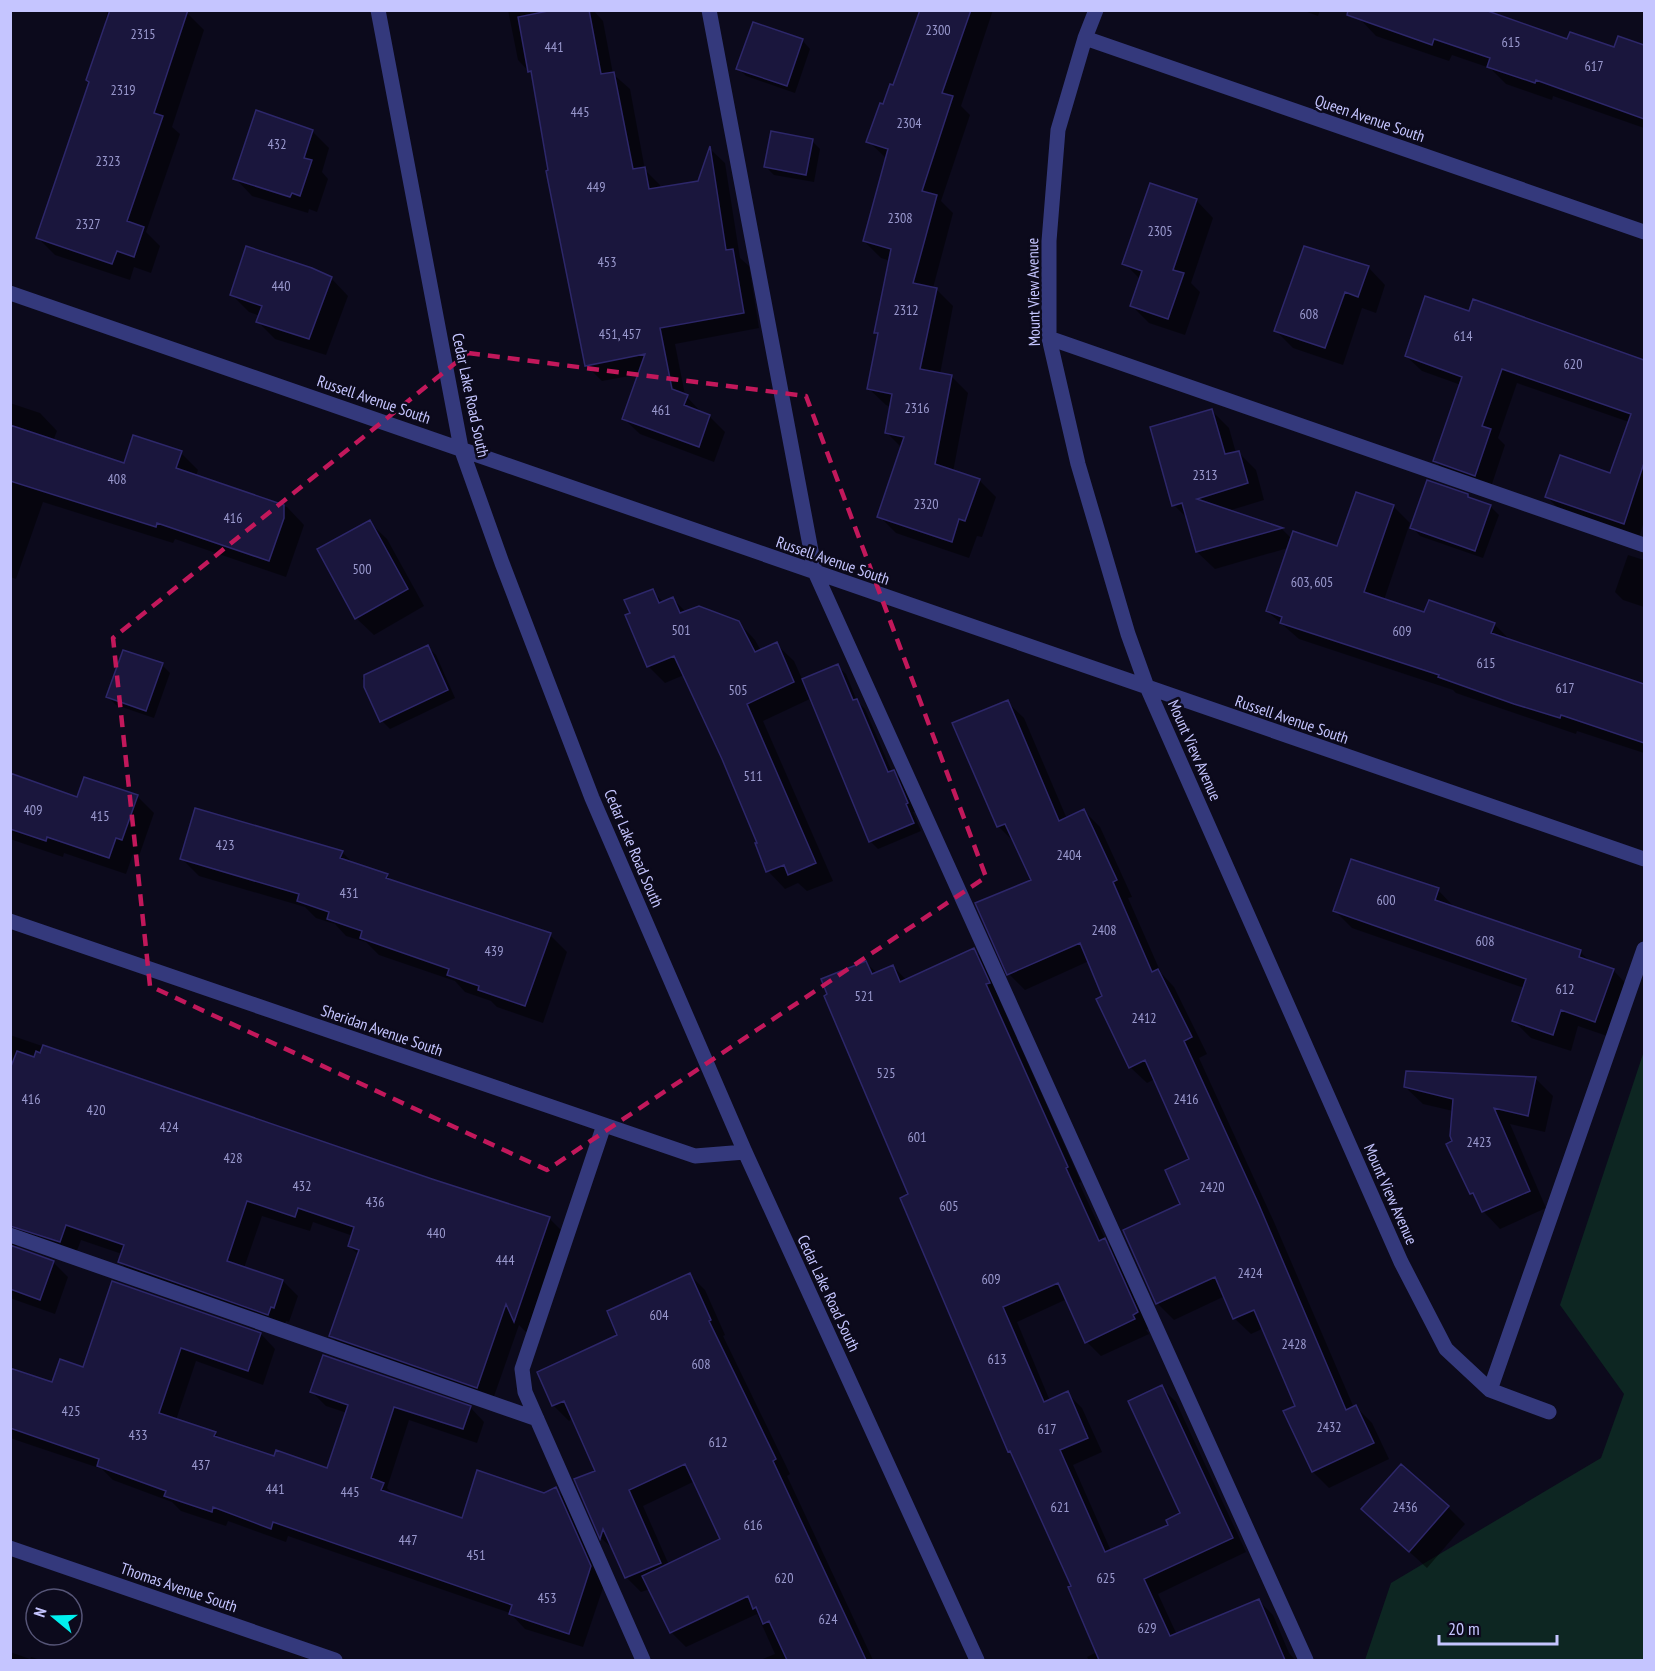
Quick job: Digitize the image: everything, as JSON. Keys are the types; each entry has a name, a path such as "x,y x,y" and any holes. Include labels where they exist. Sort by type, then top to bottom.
{"street":[{"name":"Cedar Lake Road South","path":"378,10 461,448 502,563 592,798 745,1152 977,1660"},
{"path":"709,10 815,572 1306,1660"},
{"name":"Mount View Avenue","path":"1096,10 1058,129 1049,241 1049,338 1078,464 1128,634 1147,687 1401,1262 1446,1349 1490,1390 1549,1412"},
{"name":"Queen Avenue South","path":"1085,39 1644,232"},
{"name":"Russell Avenue South","path":"10,293 1644,859"},
{"path":"1049,338 1644,545"},
{"name":"Sheridan Avenue South","path":"10,921 695,1156 745,1152"},
{"path":"1490,1390 1644,949"},
{"path":"604,1125 522,1369 525,1392 643,1660"},
{"path":"10,1235 537,1419"},
{"name":"Thomas Avenue South","path":"10,1548 335,1660"}],"highlighted area":[{"path":"468,353 806,396 986,877 547,1170 150,986 113,638"}],"green space":[{"path":"1644,1051 1644,1660 1365,1660 1391,1583 1601,1458 1624,1394 1560,1305"}],"building":[{"path":"110,10 188,10 154,113 163,116 127,221 144,227 134,257 117,251 112,264 36,238 89,82 86,80"},
{"path":"553,10 589,10 601,74 614,72 633,169 645,167 649,189 698,181 710,146 726,250 733,249 744,313 660,328 672,389 688,395 684,405 710,415 699,447 622,419 645,354 585,366 546,171 548,170 531,71 528,72 518,17"},
{"path":"920,10 971,10 942,93 953,96 922,191 937,195 913,283 937,288 920,369 952,375 935,464 980,479 965,521 959,519 952,542 877,517 904,437 885,433 892,394 867,389 878,333 874,333 891,249 863,241 888,149 866,142 880,103 883,104 890,84 893,85"},
{"path":"1348,10 1485,10 1567,39 1570,32 1614,47 1618,36 1644,45 1644,119 1536,80 1535,83 1487,67 1490,58 1434,39 1432,45 1347,15"},
{"path":"753,22 803,39 787,86 736,69"},
{"path":"256,110 313,130 304,158 312,160 300,196 292,193 290,197 233,179"},
{"path":"771,131 813,139 806,175 764,167"},
{"path":"1150,183 1197,199 1173,270 1184,273 1168,319 1130,306 1142,271 1122,264"},
{"path":"246,246 332,277 309,339 256,322 262,306 230,295"},
{"path":"1304,246 1369,266 1358,297 1345,292 1325,348 1274,331"},
{"path":"1425,296 1469,311 1473,299 1644,360 1644,463 1624,524 1545,497 1560,455 1610,473 1631,414 1502,369 1482,426 1491,429 1475,476 1433,461 1462,377 1405,356"},
{"path":"1212,409 1225,454 1239,451 1248,483 1197,499 1283,528 1196,552 1182,503 1172,506 1150,427"},
{"path":"10,425 124,463 133,435 182,451 176,468 284,505 284,518 269,561 157,523 156,527 10,481"},
{"path":"1427,480 1468,494 1468,497 1491,505 1475,551 1410,528"},
{"path":"1356,492 1394,505 1364,592 1424,612 1429,600 1495,623 1491,633 1644,684 1644,743 1561,715 1560,718 1514,704 1438,677 1439,675 1280,623 1282,617 1266,611 1293,531 1337,546"},
{"path":"370,520 408,589 355,619 317,549"},
{"path":"653,589 659,603 673,597 680,613 699,606 739,621 755,652 777,642 794,682 747,704 816,863 788,875 784,865 766,872 755,843 757,843 722,759 674,656 647,667 625,615 630,613 624,600"},
{"path":"428,645 448,690 380,722 364,687 364,675"},
{"path":"123,650 163,663 146,711 106,697"},
{"path":"838,664 853,700 857,699 888,772 894,770 914,823 869,842 802,679"},
{"path":"1008,700 1059,821 1084,809 1117,880 1113,882 1152,972 1158,969 1192,1037 1184,1041 1259,1205 1346,1410 1356,1405 1374,1443 1312,1472 1283,1411 1295,1406 1254,1310 1233,1319 1215,1277 1156,1304 1123,1230 1180,1204 1165,1170 1189,1159 1145,1060 1129,1068 1096,999 1102,996 1080,943 1007,975 975,903 1031,880 1005,824 997,827 952,723"},
{"path":"10,773 77,797 84,777 138,795 122,840 116,838 109,858 47,837 46,841 10,829"},
{"path":"195,808 343,851 340,858 388,874 386,878 551,933 525,1006 478,990 479,986 447,975 449,969 360,938 362,931 327,919 329,912 297,901 299,894 180,859"},
{"path":"1351,859 1439,888 1435,900 1581,950 1579,957 1614,969 1595,1022 1561,1010 1553,1035 1512,1021 1526,979 1333,911"},
{"path":"974,948 990,983 986,984 1068,1167 1066,1168 1099,1241 1105,1238 1138,1312 1133,1315 1135,1319 1085,1343 1058,1283 1003,1307 1044,1402 1068,1391 1088,1438 1060,1450 1105,1552 1168,1525 1166,1520 1180,1513 1128,1401 1162,1385 1233,1538 1144,1579 1170,1636 1259,1599 1285,1660 1099,1660 1068,1587 1071,1586 1010,1451 1008,1452 900,1198 908,1194 824,996 827,994 821,979 866,961 872,974 893,965 900,982"},
{"path":"43,1045 432,1179 550,1217 514,1322 506,1304 477,1388 329,1336 359,1250 348,1246 354,1227 298,1208 295,1217 247,1201 227,1261 283,1280 274,1308 271,1307 268,1315 118,1262 124,1245 66,1225 60,1242 10,1226 10,1069 17,1051 34,1057 36,1051 40,1053"},
{"path":"1406,1071 1536,1077 1528,1116 1494,1108 1530,1191 1482,1212 1473,1193 1470,1194 1446,1144 1452,1141 1450,1136 1453,1099 1404,1087"},
{"path":"10,1245 54,1261 40,1300 10,1289"},
{"path":"690,1273 711,1320 709,1321 776,1459 773,1461 866,1660 787,1660 769,1621 763,1624 756,1607 753,1609 748,1596 670,1633 642,1576 720,1539 685,1464 629,1490 661,1563 625,1578 603,1529 600,1539 574,1479 595,1471 564,1401 552,1406 537,1372 617,1335 607,1311"},
{"path":"112,1281 261,1333 248,1371 181,1348 159,1413 216,1432 214,1436 274,1456 276,1450 327,1468 348,1405 310,1392 323,1355 471,1406 463,1429 394,1407 371,1478 384,1483 381,1490 462,1518 477,1470 544,1493 556,1487 591,1566 569,1634 509,1614 512,1605 273,1522 271,1529 213,1507 212,1512 164,1496 166,1491 97,1466 99,1459 10,1428 10,1368 52,1382 60,1359 83,1367"},
{"path":"1401,1464 1449,1506 1409,1552 1361,1509"}]}
